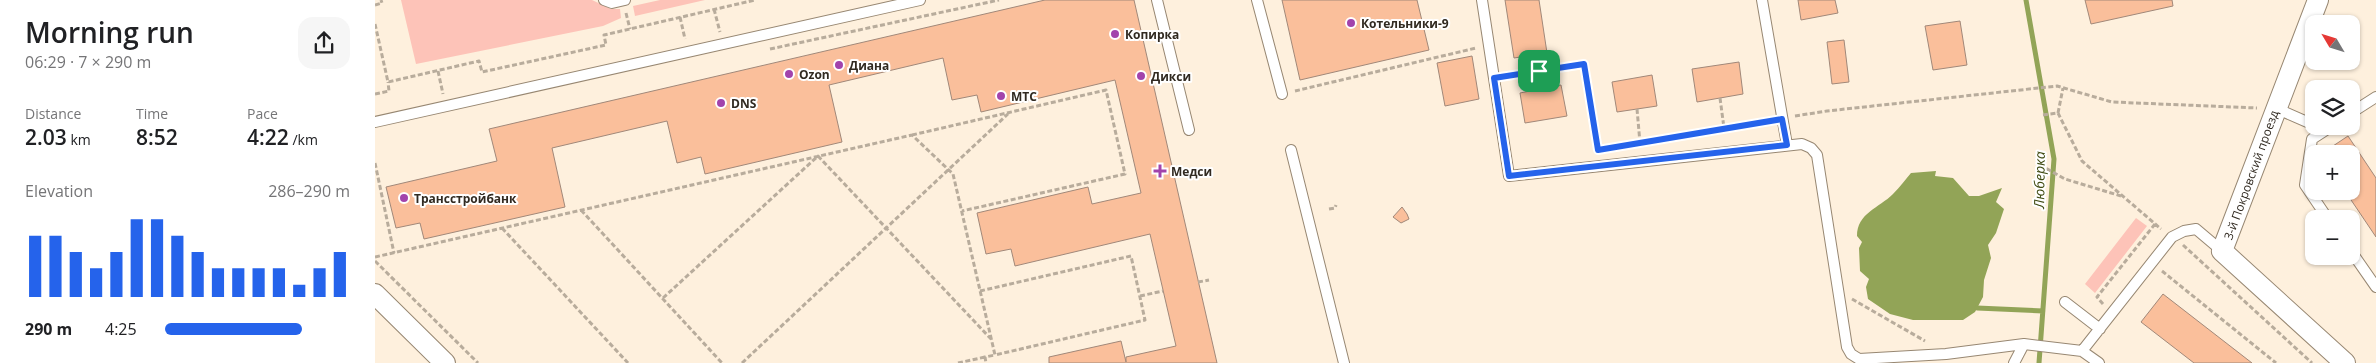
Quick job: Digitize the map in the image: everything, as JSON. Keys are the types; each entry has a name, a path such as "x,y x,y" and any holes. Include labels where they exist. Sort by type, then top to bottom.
{"street":[{"name":"3-й Покровский проезд","path":"2318,0 2276,106 2222,252 2345,363"},
{"path":"375,294 445,363"}],"lane":[{"path":"604,0 612,3 625,0"},
{"path":"375,122 920,0"},
{"path":"1157,0 1189,130"},
{"path":"1257,0 1282,94"},
{"path":"1482,0 1509,176 1802,144 1811,148 1817,154 1850,359 1946,354 2026,344 2082,351 2099,363"},
{"path":"1762,0 1787,145"},
{"path":"2360,107 2376,97"},
{"path":"2276,106 2305,119"},
{"path":"2315,135 2312,139 2305,186 2322,210"},
{"path":"1291,150 1344,363"},
{"path":"2081,363 2082,351 2172,238 2184,231 2196,229 2222,252"},
{"path":"2360,264 2376,287"},
{"path":"2065,302 2100,329"},
{"path":"2014,363 2026,344"}],"path":[{"path":"375,5 382,4 381,0"},
{"path":"388,82 479,61 482,72 606,45 604,35 755,0"},
{"path":"375,24 389,91 375,94"},
{"path":"1282,94 1489,45"},
{"path":"1494,78 1584,64 1598,150 1827,111 2045,88 2063,88 2112,102 2257,108 2276,106"},
{"path":"2063,88 2058,113 2082,161 2172,238"},
{"path":"375,257 1106,90 1125,174 962,211"},
{"path":"1720,98 1724,128"},
{"path":"1637,109 1640,143"},
{"path":"742,363 950,171 1010,112"},
{"path":"2043,115 2049,112 2058,113"},
{"path":"912,135 953,174 995,355"},
{"path":"818,156 992,341"},
{"path":"663,298 818,156"},
{"path":"375,163 394,253"},
{"path":"2040,165 2065,179 2122,197"},
{"path":"1329,209 1335,208 1336,205"},
{"path":"581,210 722,363"},
{"path":"2111,314 2097,297 2155,224"},
{"path":"502,228 628,363"},
{"path":"2177,251 2183,245 2312,363"},
{"path":"958,363 1145,320 1131,256 980,291"},
{"path":"375,261 478,363"},
{"path":"2167,265 2162,272 2276,363"},
{"path":"1198,282 1209,280"},
{"path":"1140,296 1163,290"},
{"path":"1839,292 1946,354"},
{"path":"985,358 986,363"}],"shaded area":[{"path":"401,0 592,0 611,9 620,9 621,18 603,26 416,64"},
{"path":"660,0 705,0 635,16 633,6"},
{"path":"1936,171 1935,176 1953,178 1969,196 1979,196 2002,188 1996,202 2004,209 1996,233 1988,245 1991,258 1984,280 1983,297 1975,312 1963,320 1913,320 1890,314 1868,299 1866,287 1869,279 1860,271 1859,248 1862,242 1857,236 1858,228 1865,216 1893,194 1911,173"},
{"path":"2136,218 2147,226 2095,293 2085,284"}],"building":[{"path":"1045,0 1134,0 1217,363 1049,363 1049,357 1121,341 1126,362 1126,357 1176,346 1150,234 1015,266 1011,249 986,254 977,213 1088,187 1092,204 1141,193 1115,80 981,112 977,95 952,100 943,58 829,85 842,142 705,174 701,157 677,163 667,121 552,148 565,207 424,239 420,223 396,228 386,187 497,161 489,129"},
{"path":"1282,0 1417,0 1429,50 1300,80"},
{"path":"1505,0 1539,0 1547,53 1514,58"},
{"path":"1798,0 1835,0 1838,13 1801,20"},
{"path":"2085,0 2172,0 2173,6 2091,24"},
{"path":"1960,21 1967,65 1933,70 1925,26"},
{"path":"1844,40 1849,82 1832,84 1827,42"},
{"path":"1472,56 1479,99 1445,106 1437,63"},
{"path":"1739,62 1743,94 1697,102 1692,69"},
{"path":"1652,75 1657,106 1617,112 1612,82"},
{"path":"1561,85 1567,116 1525,123 1520,93"},
{"path":"2348,136 2354,145 2334,145"},
{"path":"2360,154 2376,178 2376,237 2360,213 2360,210 2358,210 2351,200 2360,200"},
{"path":"1402,207 1409,219 1401,223 1393,217"},
{"path":"2163,294 2252,363 2194,363 2141,322"}],"waterway":[{"name":"Люберка","path":"2026,0 2054,159 2039,363"},
{"path":"1977,308 2043,311"}],"place":[{"name":"Котельники-9","path":"1351,23"},
{"name":"Копирка","path":"1115,34"},
{"name":"Диана","path":"839,65"},
{"name":"Ozon","path":"789,74"},
{"name":"Дикси","path":"1141,76"},
{"name":"МТС","path":"1001,96"},
{"name":"DNS","path":"721,103"},
{"name":"Медси","path":"1160,171"},
{"name":"Трансстройбанк","path":"404,198"}],"route":[{"path":"1584,64 1598,150 1782,119 1787,145 1509,176 1494,78 1539,71 1584,64"}]}
